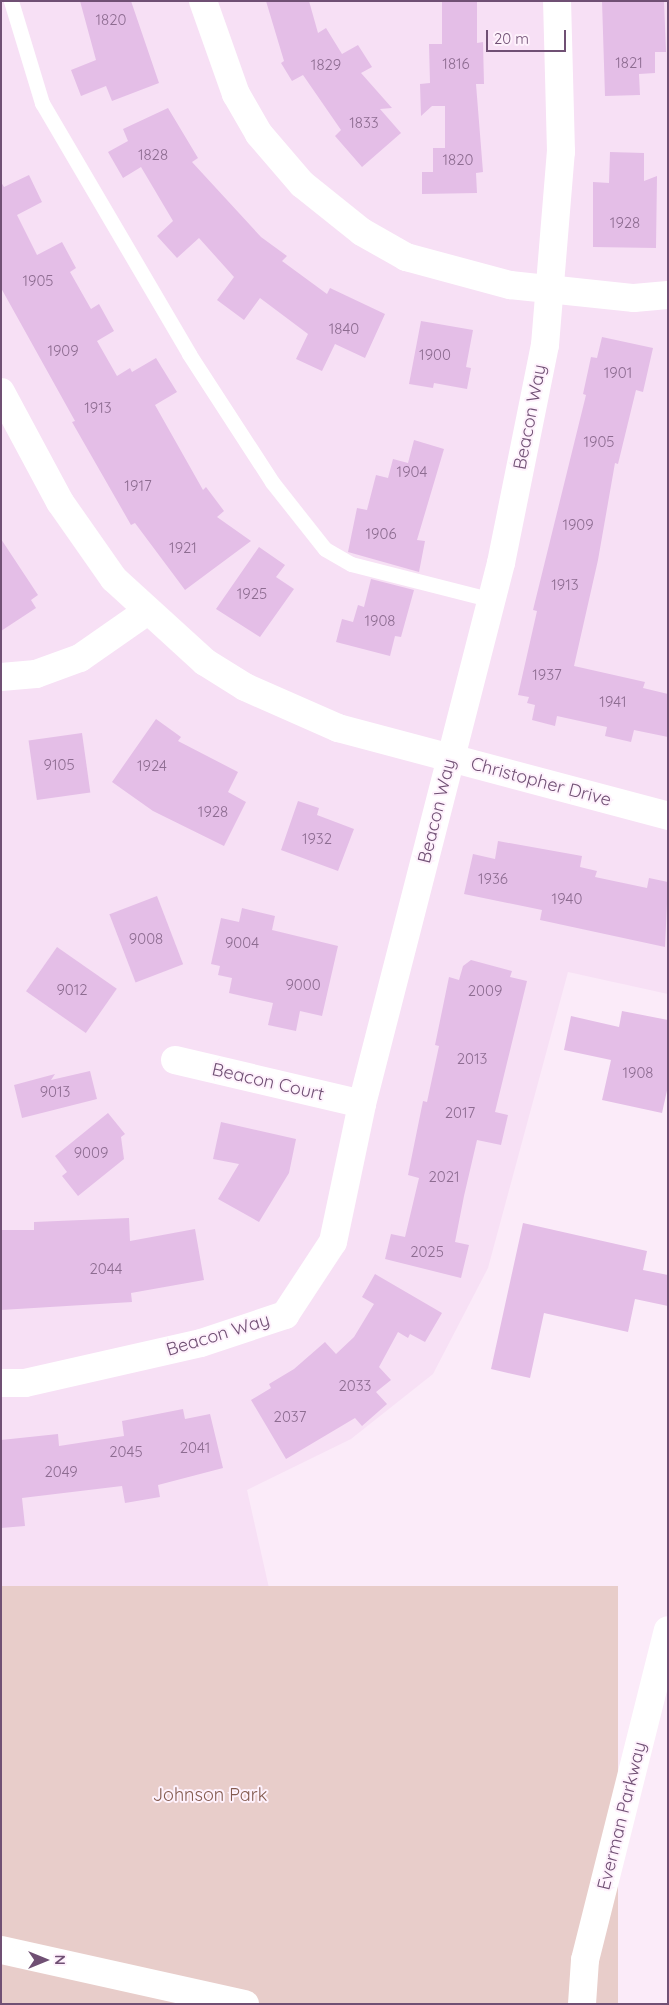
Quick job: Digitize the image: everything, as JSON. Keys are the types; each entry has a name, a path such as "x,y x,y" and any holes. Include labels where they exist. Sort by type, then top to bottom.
{"street":[{"path":"202,1 236,94 259,134 302,184 362,232 406,256 510,285 549,292 634,298 668,295"},
{"name":"Beacon Way","path":"1,1383 25,1383 201,1343 285,1315 333,1242 362,1104 492,600 544,345 561,152 557,1"},
{"name":"Christopher Drive","path":"1,392 60,502 114,579 146,612 205,662 244,687 338,728 668,816"},
{"path":"1,677 36,674 80,658 146,612"},
{"name":"Beacon Court","path":"175,1060 362,1104"},
{"name":"Everman Parkway","path":"582,2004 585,1960 668,1630"},
{"path":"1,1950 244,2004"}],"lane":[{"path":"11,1 42,103 189,354 272,482 325,549 351,564 492,600"}],"shaded area":[{"path":"1,1 668,1 668,994 568,972 488,1268 433,1374 351,1439 247,1490 269,1588 1,1586"}],"green space":[{"name":"Johnson Park","path":"1,1586 618,1586 618,2004 1,2004"}],"building":[{"path":"80,1 131,1 159,83 112,101 106,86 81,96 71,70 96,60"},
{"path":"266,1 309,1 318,33 326,28 342,54 358,45 372,67 361,73 392,108 380,109 401,133 362,167 335,136 341,130 303,75 292,81 281,63 284,61"},
{"path":"442,1 477,1 477,43 483,42 484,84 476,84 483,172 476,173 477,193 422,194 422,172 433,172 433,148 445,148 445,106 432,106 421,116 420,84 430,83 429,44 442,44"},
{"path":"602,1 664,1 666,52 655,52 655,73 639,74 640,95 605,96"},
{"path":"168,108 198,158 192,162 261,237 287,256 282,261 327,294 330,288 385,314 365,358 335,344 322,371 296,359 308,334 260,298 244,320 217,300 234,277 199,238 177,258 157,236 173,221 141,167 123,178 108,152 128,141 123,129"},
{"path":"610,152 644,153 644,181 657,176 656,248 593,247 593,182 609,183"},
{"path":"29,175 42,202 17,215 37,255 62,242 76,268 70,272 91,309 99,304 114,331 97,341 117,376 130,368 132,372 156,358 177,392 155,405 203,490 206,487 224,511 217,517 251,541 185,590 135,523 131,525 72,422 75,421 1,288 1,182 4,187"},
{"path":"421,321 473,330 466,367 471,368 467,389 434,383 433,388 409,384"},
{"path":"602,337 653,348 643,392 636,390 618,464 615,463 598,560 574,666 645,682 643,688 668,694 668,737 634,730 631,742 605,736 607,727 557,716 555,726 532,720 535,705 527,703 529,697 518,695 537,611 533,610 586,395 583,394 591,357 597,358"},
{"path":"414,440 444,449 417,540 425,541 419,572 348,552 357,508 367,510 376,475 388,478 393,459 408,463"},
{"path":"1,539 38,595 31,600 36,608 1,631"},
{"path":"259,547 285,565 276,577 294,589 260,637 216,609"},
{"path":"371,579 414,590 401,637 395,636 390,656 336,642 342,619 353,622 358,605 364,607"},
{"path":"156,719 181,737 178,741 238,772 228,792 246,802 224,846 153,811 112,782"},
{"path":"82,733 90,792 37,800 29,741"},
{"path":"298,801 319,808 317,815 354,829 338,871 281,850"},
{"path":"498,841 582,856 580,867 597,871 595,877 647,888 649,878 668,882 665,947 540,920 542,910 464,894 473,854 495,859"},
{"path":"157,896 183,964 136,982 109,914"},
{"path":"242,908 275,916 272,930 338,946 322,1016 300,1011 296,1031 268,1025 273,1003 229,993 232,978 218,975 220,966 211,964 221,918 239,922"},
{"path":"57,947 117,989 86,1033 26,991"},
{"path":"471,960 512,971 510,977 527,981 495,1112 508,1115 501,1145 477,1140 464,1196 455,1242 469,1245 461,1278 385,1259 391,1234 405,1237 419,1178 408,1175 423,1101 427,1102 439,1046 435,1045 449,977 459,980 463,966"},
{"path":"622,1011 668,1020 668,1086 662,1113 602,1100 611,1060 564,1050 571,1016 619,1027"},
{"path":"90,1071 97,1099 22,1118 14,1085 55,1074 51,1080"},
{"path":"108,1113 125,1134 121,1137 124,1159 78,1196 62,1176 67,1172 55,1156"},
{"path":"221,1122 296,1139 289,1173 259,1222 218,1199 239,1164 213,1159"},
{"path":"129,1218 130,1241 195,1229 204,1280 131,1293 132,1302 1,1310 1,1230 34,1230 34,1222"},
{"path":"523,1223 647,1251 643,1270 668,1275 668,1306 635,1299 628,1332 544,1313 530,1378 491,1369"},
{"path":"375,1274 442,1313 425,1342 410,1334 408,1338 398,1332 379,1367 391,1380 376,1392 387,1404 362,1426 355,1418 286,1459 251,1400 271,1388 269,1384 294,1369 325,1342 336,1354 354,1337 374,1304 362,1297"},
{"path":"183,1409 185,1419 210,1414 223,1468 158,1485 160,1497 125,1503 122,1486 22,1498 25,1526 1,1528 1,1440 58,1434 59,1446 124,1436 122,1421"}]}
